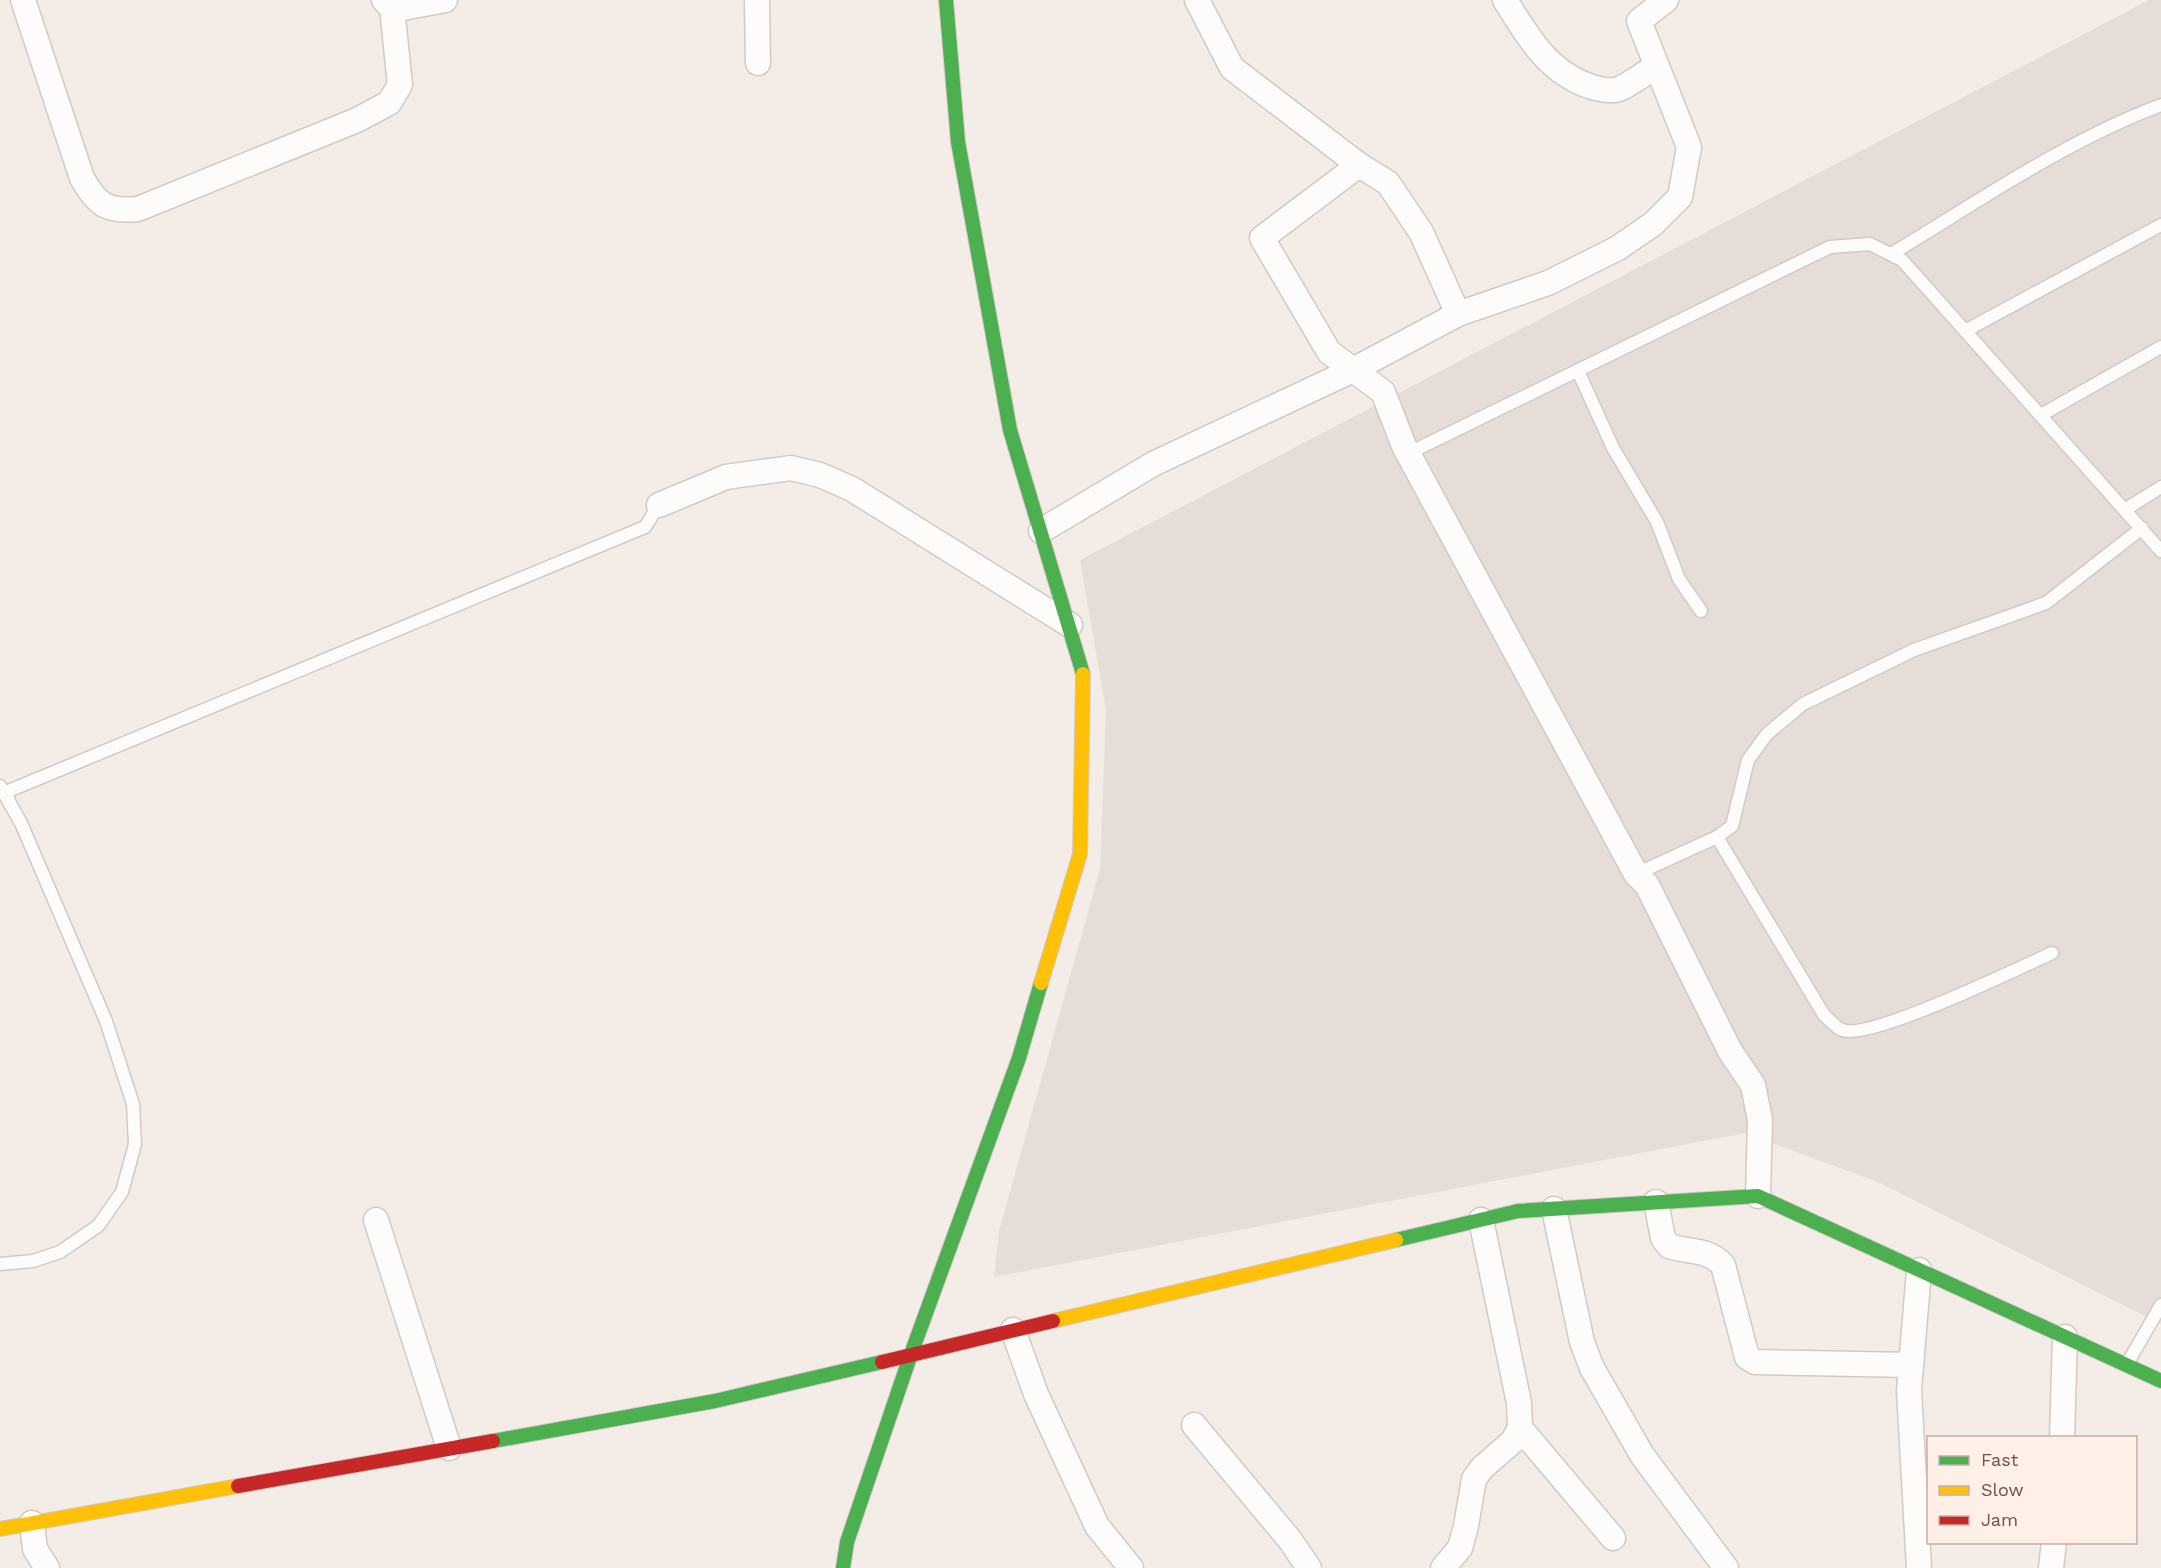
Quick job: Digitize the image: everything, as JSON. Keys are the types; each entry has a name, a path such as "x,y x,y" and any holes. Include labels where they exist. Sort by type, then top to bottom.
{"main road":[{"path":"843,1568 847,1542 911,1354 1019,1058 1080,854 1083,669 1010,430 960,154 946,0"},
{"path":"0,1529 715,1401 1518,1211 1758,1196 2161,1381"}],"street":[{"path":"23,0 82,178 90,193 101,204 118,211 138,209 357,120 389,104 400,85 388,4"},
{"path":"388,4 398,9 445,0"},
{"path":"757,0 758,63"},
{"path":"1197,0 1232,68 1359,165 1388,183 1420,232 1458,314"},
{"path":"1505,0 1533,46 1548,62 1577,82 1600,89 1617,90 1655,67"},
{"path":"1041,531 1153,464 1353,370 1458,314 1548,283 1618,248 1653,224 1680,197 1689,147 1655,67 1640,21 1666,0"},
{"path":"1359,165 1262,238 1329,352 1383,392 1408,453 1636,874 1647,885 1730,1051 1753,1085 1760,1120 1758,1196"},
{"path":"659,505 726,477 791,468 820,475 852,489 1070,625"},
{"path":"1656,1202 1663,1238 1669,1246 1706,1251 1715,1256 1723,1266 1747,1357 1755,1362 1911,1365"},
{"path":"1554,1209 1582,1342 1592,1368 1642,1455 1726,1568"},
{"path":"376,1220 449,1448"},
{"path":"1443,1568 1460,1548 1474,1479 1482,1468 1513,1441 1520,1428 1520,1403 1481,1220"},
{"path":"1919,1270 1909,1390 1919,1568"},
{"path":"1013,1330 1036,1394 1097,1526 1131,1568"},
{"path":"2062,1436 2065,1337"},
{"path":"1194,1425 1290,1540 1309,1568"},
{"path":"1520,1428 1613,1539"},
{"path":"32,1523 35,1549 47,1568"},
{"path":"2051,1568 2054,1544"}],"lane":[{"path":"2161,105 2136,114 2060,153 1891,254 1902,260 2161,551"},
{"path":"1965,331 2161,225"},
{"path":"1408,453 1830,247 1870,244 1902,260"},
{"path":"2041,415 2161,347"},
{"path":"1578,371 1613,448 1657,522 1679,579 1701,611"},
{"path":"2126,510 2161,487"},
{"path":"10,804 6,792 645,527 659,505"},
{"path":"1636,874 1717,837 1732,826 1748,760 1767,734 1803,704 1914,650 2046,603 2142,528"},
{"path":"0,786 106,1021 133,1104 135,1144 122,1192 98,1226 60,1252 33,1262 0,1263"},
{"path":"1717,837 1824,1015 1842,1030 1863,1031 1971,990 2052,953"},
{"path":"2127,1365 2161,1305"}],"shaded area":[{"path":"2149,0 2161,0 2161,1324 1878,1182 1745,1133 994,1277 999,1231 1100,869 1106,710 1080,560"}],"traffic: fast":[{"path":"946,0 958,142 1010,430 1083,674"},
{"path":"843,1568 847,1542 911,1354 1019,1058 1041,983"},
{"path":"1396,1240 1518,1211 1758,1196 2161,1381"},
{"path":"493,1441 715,1401 882,1362"}],"traffic: slow":[{"path":"1041,983 1080,854 1083,674"},
{"path":"1053,1321 1396,1240"},
{"path":"0,1529 238,1486"}],"traffic: jam":[{"path":"882,1362 1053,1321"},
{"path":"238,1486 493,1441"}]}
